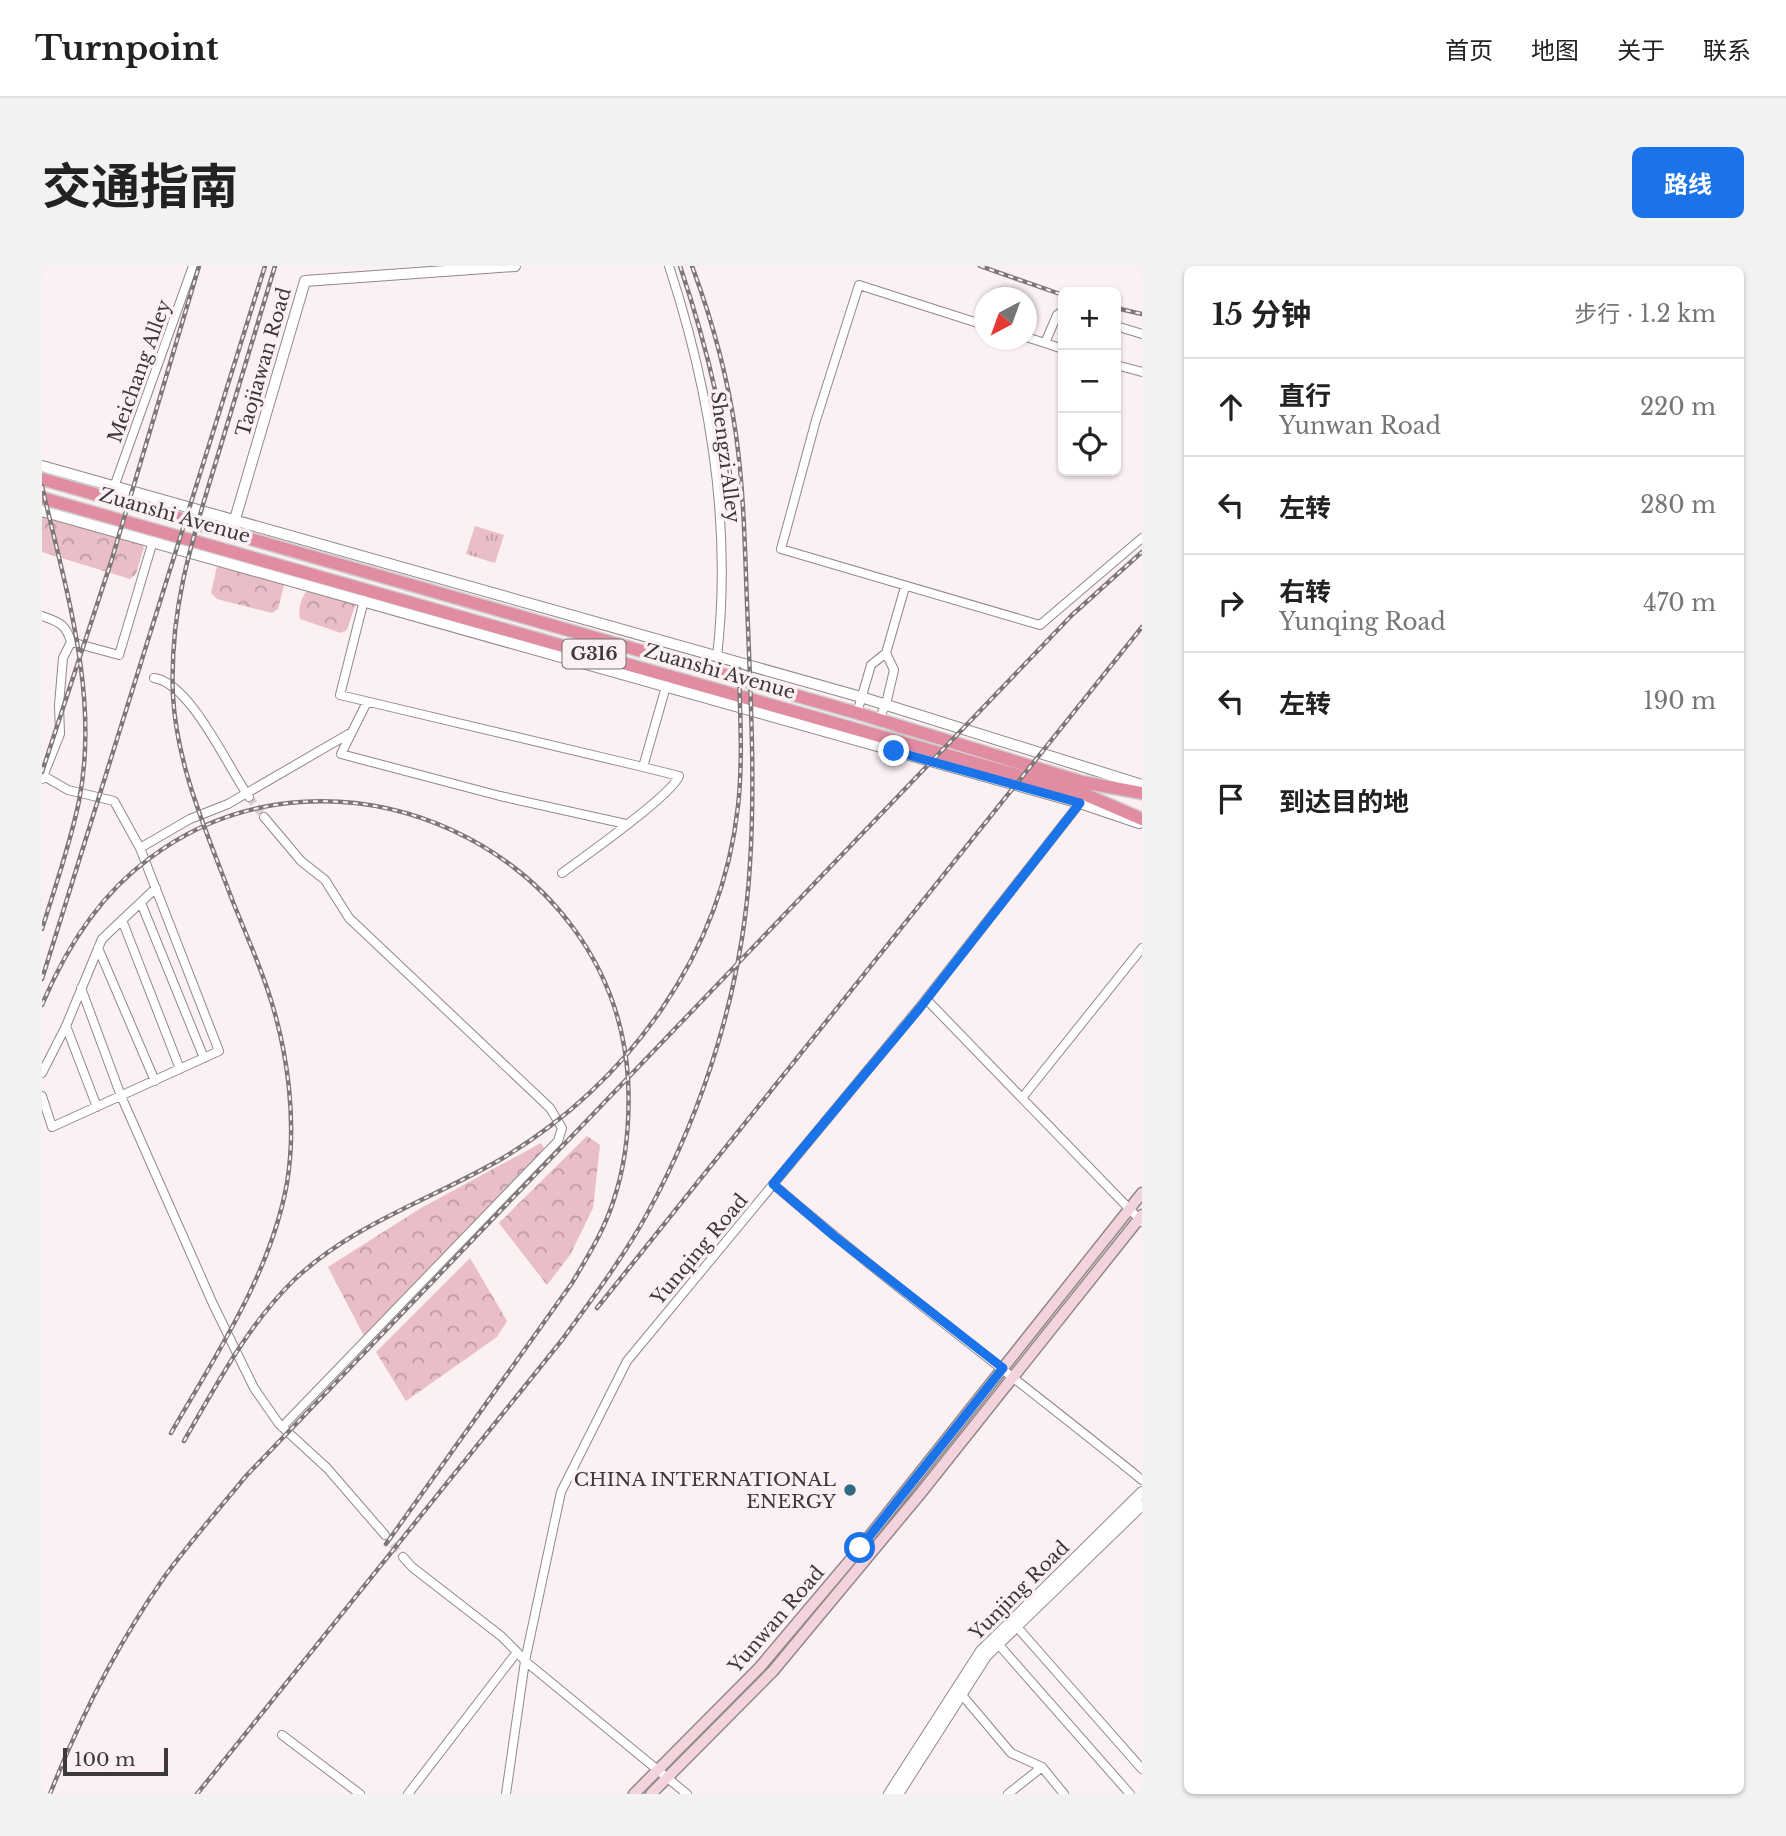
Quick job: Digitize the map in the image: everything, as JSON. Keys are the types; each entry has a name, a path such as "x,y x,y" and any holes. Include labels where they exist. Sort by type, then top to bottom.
{"highway":[{"name":"Zuanshi Avenue","path":"42,479 294,544 879,719 1082,793 1142,819"},
{"name":"Zuanshi Avenue","path":"42,498 667,682 1082,793 1142,793"},
{"path":"1082,793 1142,799"},
{"path":"1082,793 1142,811"}],"main road":[{"name":"Yunwan Road","path":"634,1794 662,1774 773,1671 919,1494 1142,1194"},
{"name":"Yunwan Road","path":"1008,1372 1141,1219"},
{"name":"Yunwan Road","path":"651,1794 662,1774"}],"street":[{"name":"Meichang Alley","path":"114,487 192,266"},
{"name":"Taojiawan Road","path":"233,527 305,281 515,266"},
{"name":"Shengzi Alley","path":"669,266 700,375 717,474 722,619 718,657"},
{"path":"974,322 859,285 816,420 781,549 1040,625 1142,538"},
{"path":"1045,343 1058,314"},
{"path":"1121,328 1142,334"},
{"path":"1037,340 1058,347"},
{"path":"1121,366 1142,372"},
{"path":"42,466 233,527"},
{"path":"42,510 345,589 365,600 461,622"},
{"path":"71,642 118,655 153,541"},
{"path":"294,544 861,697 1142,785"},
{"path":"857,713 871,665 886,653 905,587"},
{"path":"365,600 340,695 679,776 677,783 562,873"},
{"path":"42,615 67,628 71,642 63,658 59,705 60,734 43,777 68,790 114,801 140,848 219,1051 52,1127 42,1096"},
{"path":"879,719 886,705 894,670 886,653"},
{"path":"154,678 162,679 189,703 204,722 248,795"},
{"path":"643,767 667,682 1037,791 1082,793"},
{"path":"367,702 341,754 500,796 626,824"},
{"path":"140,848 190,819 248,795 352,732"},
{"path":"1037,753 1082,793 1142,824"},
{"name":"Yunqing Road","path":"506,1794 525,1661 561,1492 627,1361 926,999 1082,793"},
{"path":"264,817 301,861 325,880 349,918 550,1108 562,1128 558,1142 282,1427"},
{"path":"42,1073 66,1026 102,939 156,888"},
{"path":"141,903 204,1058"},
{"path":"122,920 180,1069"},
{"path":"98,948 155,1080"},
{"path":"1023,1098 1142,948"},
{"path":"81,988 121,1096 213,1304 254,1388 282,1427 327,1468 385,1535"},
{"path":"926,999 1141,1219"},
{"path":"66,1026 97,1107"},
{"path":"773,1184 834,1236 1142,1480"},
{"name":"Yunjing Road","path":"889,1794 981,1651 1142,1492"},
{"name":"Yunjing Road","path":"898,1794 986,1656 1142,1505"},
{"path":"403,1557 412,1567 501,1636 525,1661 687,1794"},
{"path":"1017,1627 1142,1769"},
{"path":"999,1644 1130,1794"},
{"path":"408,1794 517,1652"},
{"path":"962,1695 1011,1753 1042,1767 1064,1794"},
{"path":"282,1735 360,1794"},
{"path":"1007,1794 1042,1767"}],"green space":[{"path":"42,516 141,544 144,547 136,574 130,579 42,552"},
{"path":"475,526 504,535 495,563 466,554"},
{"path":"221,564 281,581 284,585 278,609 272,613 217,599 211,593 217,566"},
{"path":"308,590 355,606 347,630 341,633 300,619 301,603"},
{"path":"587,1136 600,1145 593,1208 570,1255 547,1285 499,1223"},
{"path":"541,1143 547,1153 366,1340 328,1267 421,1208"},
{"path":"470,1258 507,1321 497,1337 406,1401 376,1352"}],"tunnel":[{"path":"249,797 264,817"},
{"path":"385,1535 403,1557"}],"railway":[{"path":"42,772 111,562 199,266"},
{"path":"42,979 265,266"},
{"path":"171,1433 255,1281 279,1216 290,1160 289,1087 276,1016 195,801 181,749 173,696 175,633 185,573 275,266"},
{"path":"680,266 714,387 734,511"},
{"path":"197,1794 562,1340 607,1278 638,1230 668,1173 687,1132 718,1045 730,1000 746,909 751,834 751,716 743,507 736,435 718,349 692,266"},
{"path":"980,266 1058,293"},
{"path":"1121,309 1142,314"},
{"path":"42,486 77,642 85,721 79,801 42,929"},
{"path":"50,1794 87,1709 131,1628 165,1576 246,1476 1072,615 1142,552"},
{"path":"597,1308 1142,627"},
{"path":"184,1441 247,1336 294,1280 317,1260 368,1227 476,1173 549,1127 591,1092 629,1052 662,1009 690,962 712,913 728,860 740,789 739,669"},
{"path":"42,1005 62,963 86,924 115,889 150,858 223,818 300,802 378,807 453,830 519,872 573,928 611,998 628,1079 627,1139 614,1199 601,1232 572,1283 386,1544"}],"place":[{"name":"CHINA INTERNATIONAL ENERGY","path":"850,1490"}],"route":[{"path":"860,1548 1003,1368 834,1236 773,1184 919,1009 1080,803 894,751"}]}
